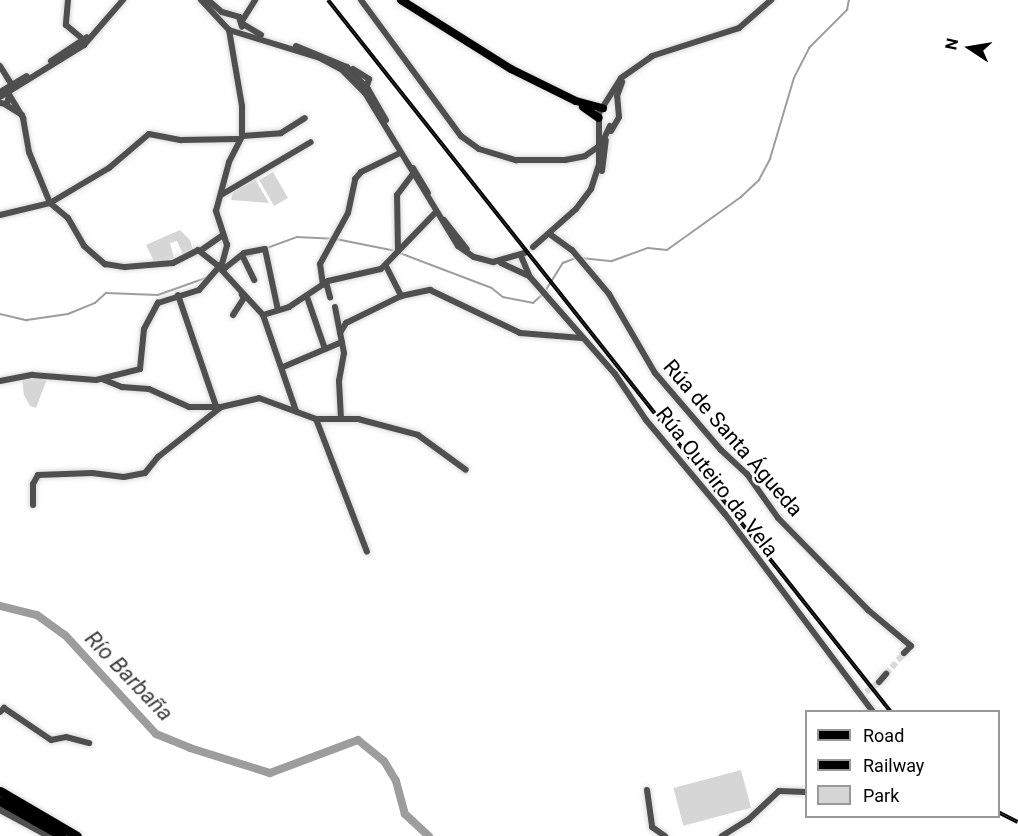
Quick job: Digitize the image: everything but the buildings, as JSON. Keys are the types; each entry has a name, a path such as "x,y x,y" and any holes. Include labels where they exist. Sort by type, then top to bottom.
{"highway":[{"path":"0,792 77,836"},
{"path":"0,802 23,812 62,836"}],"main road":[{"path":"400,0 464,43 576,101 600,120"},
{"path":"576,101 604,107"}],"street":[{"path":"68,0 66,25 83,41"},
{"path":"62,60 121,0"},
{"path":"5,92 62,60 89,40 121,0"},
{"path":"201,0 232,31 328,61 362,80"},
{"path":"208,0 258,33 321,53 347,67 362,80 452,240 466,253 500,263 530,278"},
{"path":"0,381 32,375 102,379 140,369 144,361 144,329 154,308 165,298 201,288 220,267 227,245 216,211 240,137 242,106 232,31 255,0"},
{"path":"361,0 377,26 471,145 495,155 532,161 581,157 600,146 612,125"},
{"path":"528,251 589,193 597,173 600,120 604,107 618,81 628,71 657,54 739,28 771,0"},
{"path":"232,31 239,19"},
{"path":"22,116 1,104 5,92 83,41"},
{"path":"328,61 359,85 450,230"},
{"path":"0,66 5,92 22,116 29,152 50,203 68,218 84,246 105,264 125,267 169,263 223,235"},
{"path":"500,263 528,251 551,235 582,209 595,192 606,141 618,111 618,89 628,71"},
{"path":"367,89 374,109"},
{"path":"604,107 618,111"},
{"path":"0,215 50,203 109,168 149,134 186,141 281,133 305,118"},
{"path":"600,120 612,125"},
{"path":"221,195 311,142"},
{"path":"330,297 320,264 348,213 355,179 361,172 400,153"},
{"path":"398,252 396,195 416,176"},
{"path":"436,213 471,252 507,261"},
{"path":"263,315 307,297 325,284 371,273 386,266 436,213"},
{"name":"Rúa de Santa Águeda","path":"551,235 572,250 604,287 646,361 721,450 747,474 778,518 868,610 911,646 904,653"},
{"path":"220,267 225,268 242,255 265,249 278,310"},
{"path":"196,251 220,267 263,315 283,367 296,411"},
{"path":"528,251 530,278"},
{"path":"242,255 254,280"},
{"path":"386,266 401,296"},
{"name":"Rúa Outeiro da Vela","path":"530,278 615,374 672,453 725,514 872,710"},
{"path":"340,333 346,323 401,296 430,290 520,333 583,338"},
{"path":"233,315 244,298 242,294"},
{"path":"178,295 218,407"},
{"path":"307,297 325,348"},
{"path":"335,307 342,342 341,418"},
{"path":"283,367 342,342"},
{"path":"102,379 114,386 149,389 189,407 218,407 260,398 316,418 341,418 418,435 466,470"},
{"path":"33,506 33,484 38,475 92,473 124,477 145,473 158,456 218,407"},
{"path":"316,418 367,552"},
{"path":"879,682 886,674"},
{"path":"0,712 4,708 51,740 66,738 89,743"},
{"path":"646,790 652,827 665,836"},
{"path":"722,836 748,820 778,791 805,792"},
{"path":"0,810 48,836"}],"green space":[{"path":"273,172 288,198 274,206 259,180"},
{"path":"255,179 269,203 231,200 233,192"},
{"path":"180,230 190,240 193,250 183,254 177,241 170,243 174,258 155,263 146,245"},
{"path":"22,379 47,379 36,408 30,406 24,395"},
{"path":"741,770 751,808 683,826 673,788"}],"waterway":[{"path":"581,258 612,261 648,248 667,250 741,197 759,180 770,159 794,78 809,48 847,10 849,0"},
{"path":"267,248 297,237 332,239"},
{"path":"336,239 396,251"},
{"path":"400,253 492,288 503,297 533,303 543,294"},
{"path":"245,258 254,254"},
{"path":"546,290 563,263 576,258"},
{"path":"0,314 27,320 68,314 95,303 106,293 158,295 206,278"},
{"name":"Río Barbaña","path":"0,606 37,615 65,635 156,734 190,748 270,773 358,740 384,761 396,781 405,814 429,836"}],"tunnel":[{"path":"886,674 904,653"},
{"path":"866,692 879,682"}],"railway":[{"path":"328,0 889,710"},
{"path":"1000,813 1018,822"}]}
